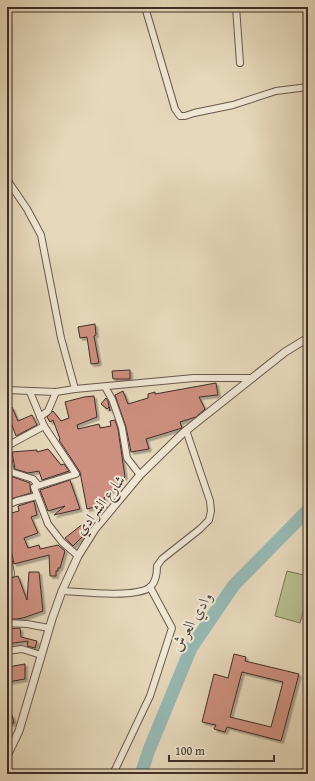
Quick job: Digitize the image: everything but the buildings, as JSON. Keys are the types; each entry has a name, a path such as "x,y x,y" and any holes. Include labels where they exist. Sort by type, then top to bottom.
{"street":[{"path":"144,7 175,109 180,116 186,116 233,105 276,91 308,87"},
{"path":"236,7 240,63"},
{"path":"7,178 27,209 41,235 61,338 75,389"},
{"name":"شارع الشرادي","path":"7,756 19,731 49,628 62,591 78,556 94,529 140,475 186,430 285,352 308,338"},
{"path":"7,390 56,392 194,378 253,378"},
{"path":"105,387 112,399 118,416 127,458 140,475"},
{"path":"30,392 44,426 76,474 34,487 48,524 62,542 78,556"},
{"path":"40,417 48,411 56,392"},
{"path":"7,446 44,426"},
{"path":"62,591 110,593 140,592 150,587 154,582 157,574 157,566 162,559 209,520 210,501 186,430"},
{"path":"7,452 11,472 33,479 38,485"},
{"path":"7,505 37,496"},
{"path":"7,551 11,574 7,575"},
{"path":"113,774 150,696 172,628 150,587"},
{"path":"7,623 27,624 49,628"},
{"path":"7,651 22,649 41,655"}],"green space":[{"path":"287,571 308,576 308,593 300,623 275,616"}],"waterway":[{"name":"وادي العرش","path":"141,774 149,750 191,648 234,585 308,510"}]}
